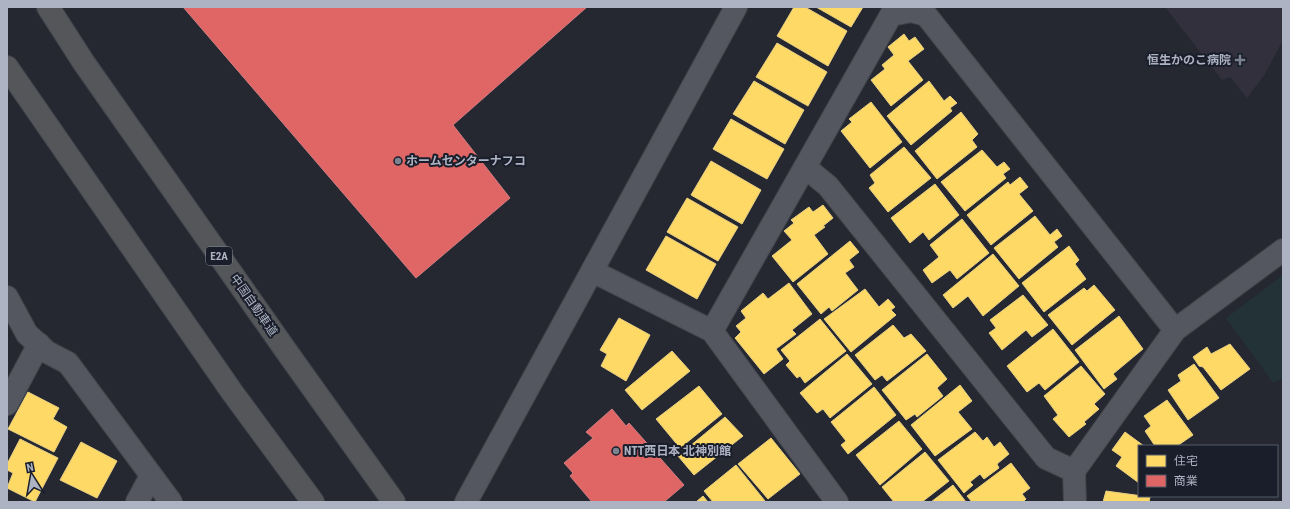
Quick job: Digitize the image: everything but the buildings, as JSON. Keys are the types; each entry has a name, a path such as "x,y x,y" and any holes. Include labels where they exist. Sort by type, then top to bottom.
{"highway":[{"name":"中国自動車道","path":"48,7 94,76 289,355 394,502"},
{"path":"7,67 232,392 313,502"}],"street":[{"path":"468,498 736,7"},
{"path":"712,331 891,15 911,11 926,16 1175,330"},
{"path":"805,167 828,186 1046,458 1074,471"},
{"path":"1075,502 1074,471 1175,330 1283,250"},
{"path":"592,271 712,331 837,502"},
{"path":"7,297 27,334 47,352 68,363 171,502"},
{"path":"7,404 39,344"},
{"path":"137,502 151,476"}],"shaded area":[{"name":"恒生かのこ病院","path":"1165,7 1283,7 1283,40 1265,74 1247,98 1230,77 1222,80"},
{"path":"1283,275 1283,378 1273,383 1226,318"}],"place":[{"name":"恒生かのこ病院","path":"1240,60"},
{"name":"ホームセンターナフコ","path":"398,161"},
{"name":"NTT西日本 北神別館","path":"616,451"}]}
